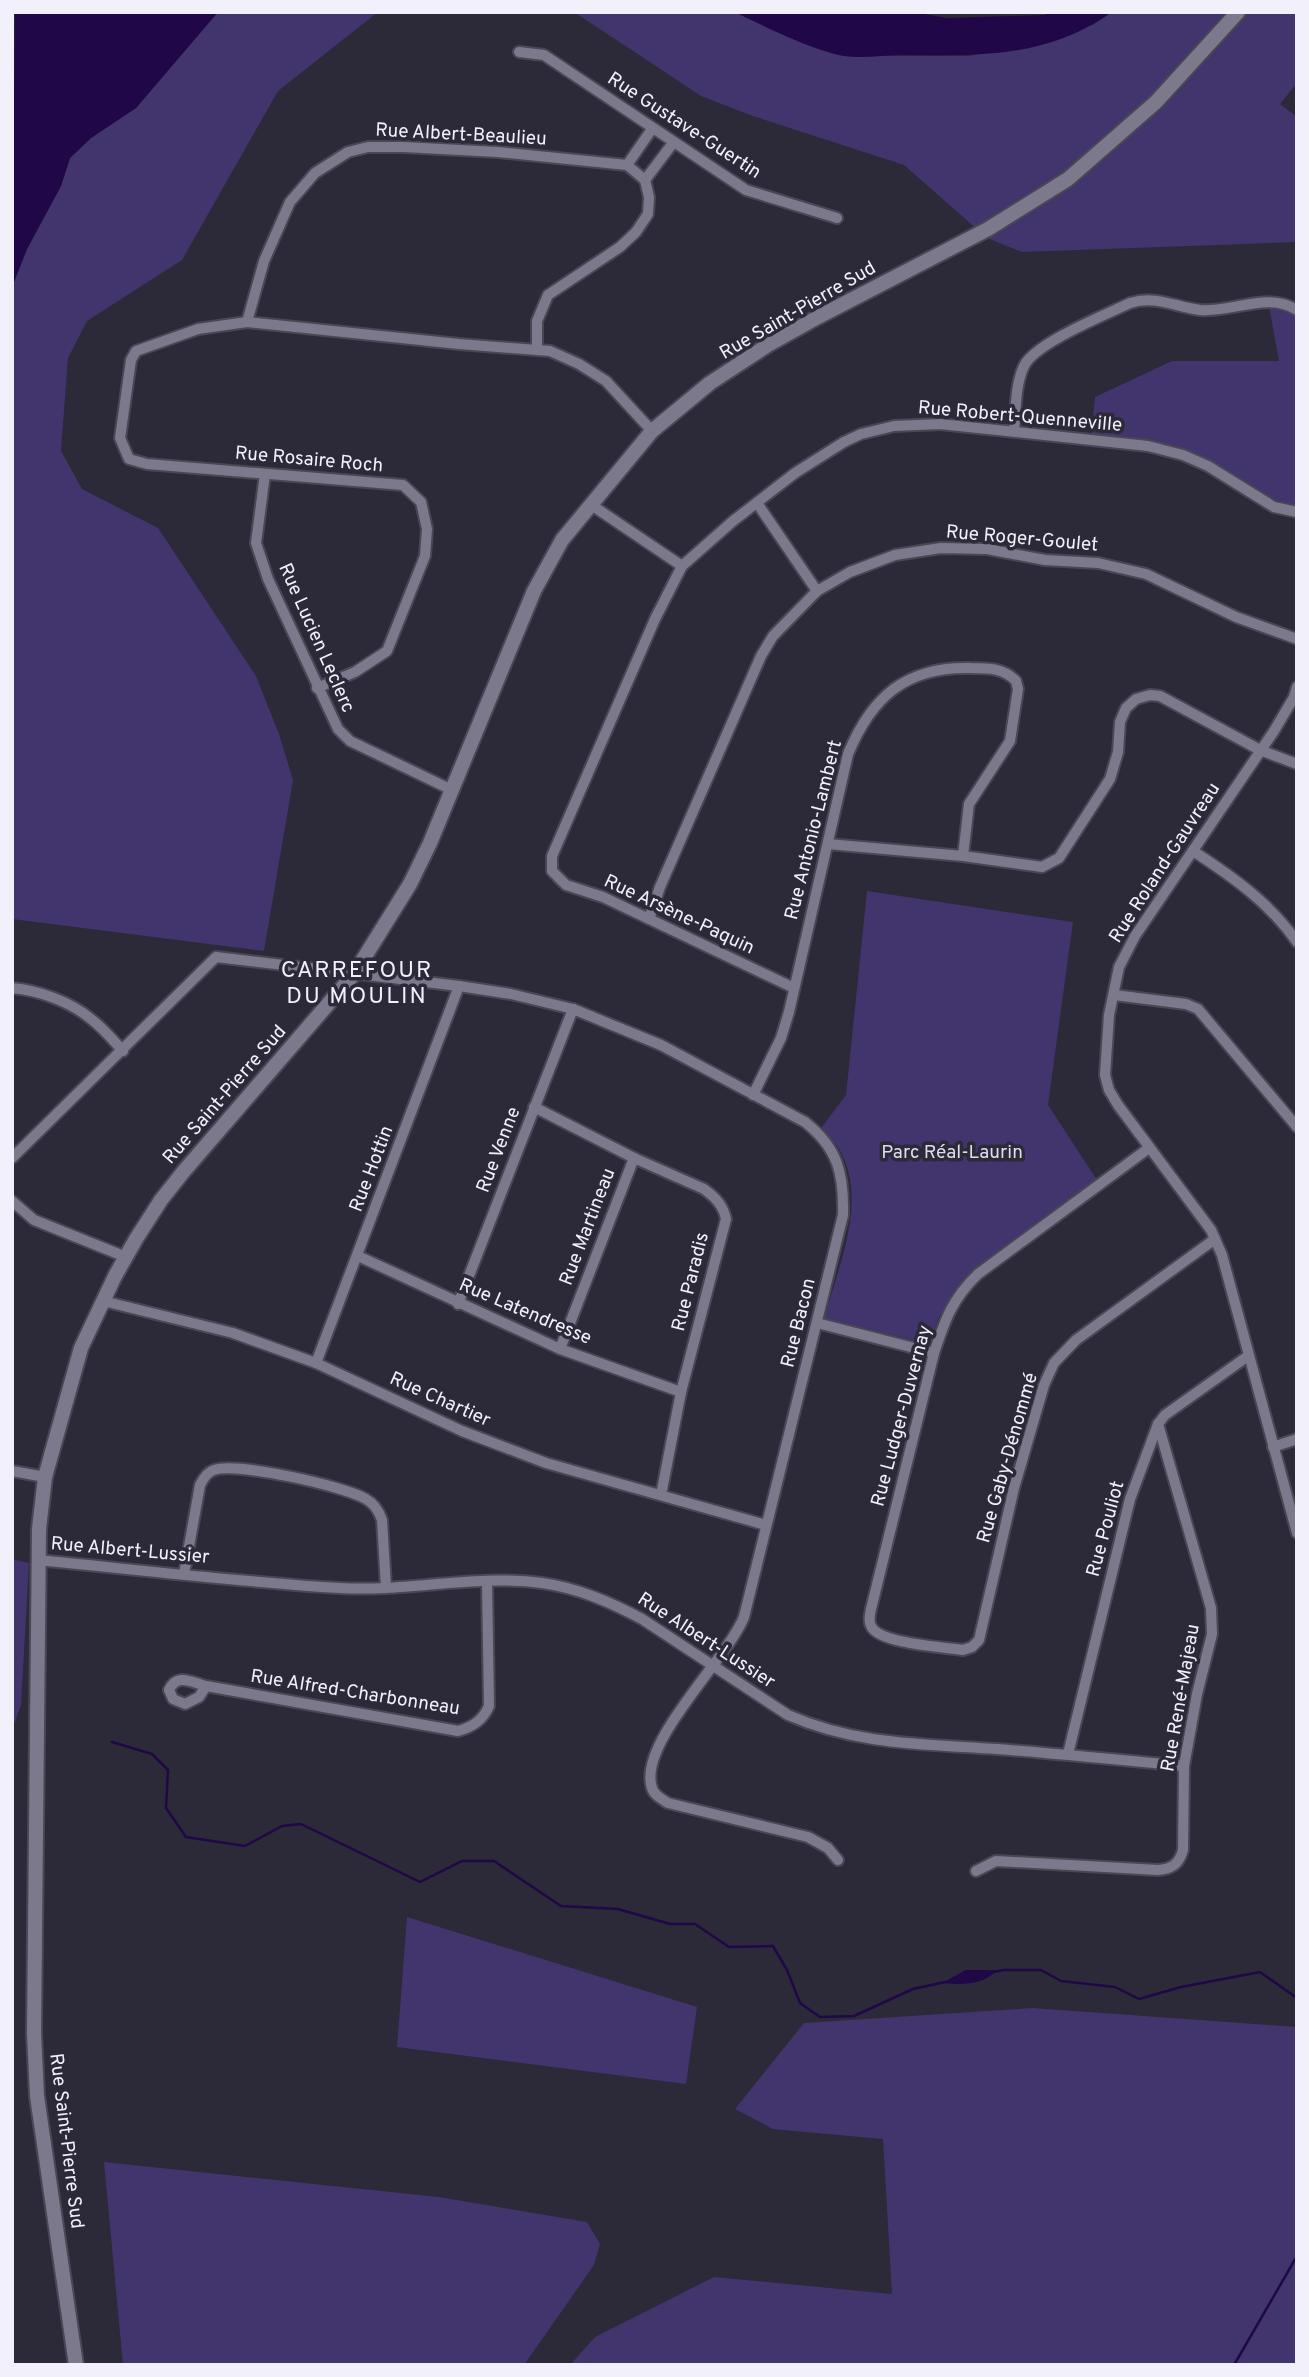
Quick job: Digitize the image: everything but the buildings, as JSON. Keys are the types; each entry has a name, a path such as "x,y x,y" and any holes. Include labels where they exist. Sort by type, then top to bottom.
{"street":[{"name":"Rue Saint-Pierre Sud","path":"76,2365 37,2096 34,2006 38,1529 45,1477 81,1348 103,1301 161,1200 354,974 410,884 453,790 534,591 562,540 652,431 710,383 768,345 988,229 1058,185 1156,102 1238,12"},
{"name":"Rue Gustave-Guertin","path":"519,52 544,55 746,190 837,218"},
{"path":"537,349 537,321 548,295 620,247 636,232 648,214 645,180 627,165 652,129"},
{"path":"645,180 673,143"},
{"name":"Rue Albert-Beaulieu","path":"247,322 264,261 290,202 315,173 348,152 368,147 403,147 498,152 627,165"},
{"path":"1014,431 1020,375 1028,360 1042,347 1130,303 1153,299 1189,308 1217,310 1268,301 1286,303 1297,310"},
{"path":"247,322 550,351 579,364 606,381 652,431"},
{"name":"Rue Rosaire Roch","path":"247,322 198,329 136,351 131,359 120,439 129,459 146,464 402,485 421,502 427,529 425,556 387,651 355,672 317,688"},
{"name":"Rue Robert-Quenneville","path":"552,871 552,856 650,631 682,566 757,502 827,452 861,434 894,426 940,424 1148,446 1183,455 1208,466 1274,507 1297,512"},
{"name":"Rue Lucien Leclerc","path":"265,474 256,543 268,579 338,729 350,741 453,790"},
{"path":"757,502 817,591"},
{"path":"590,504 682,566"},
{"name":"Rue Roger-Goulet","path":"649,919 660,887 752,672 773,636 817,591 850,572 895,555 941,548 987,549 1045,560 1098,563 1146,574 1236,617 1297,639"},
{"name":"Rue Antonio-Lambert","path":"753,1095 781,1038 849,754 858,731 870,711 885,695 907,680 929,671 952,667 994,669 1004,671 1016,681 1018,689 1010,741 969,804 963,856"},
{"name":"Rue Roland-Gauvreau","path":"1297,687 1294,697 1260,750 1135,936 1119,967 1109,1015 1105,1075 1109,1090 1118,1105 1211,1230 1222,1255 1297,1533"},
{"path":"828,844 963,856 1042,867 1059,858 1110,779 1118,752 1120,722 1130,703 1143,696 1160,696 1260,750 1297,764"},
{"path":"1193,852 1248,889 1287,928 1297,942"},
{"name":"Rue Arsène-Paquin","path":"552,871 566,885 603,897 794,988"},
{"path":"1287,928 1297,921"},
{"name":"Rue Bacon","path":"123,1051 216,957 459,986 511,994 573,1009 661,1045 804,1122 817,1132 831,1149 844,1185 843,1215 744,1618 674,1720 656,1753 650,1784 656,1796 668,1802 808,1837 828,1848 838,1860"},
{"name":"Rue Hottin","path":"316,1363 459,986"},
{"path":"12,988 56,999 75,1008 91,1019 123,1051 12,1158"},
{"path":"1114,995 1186,1004 1198,1009 1297,1127"},
{"name":"Rue Venne","path":"458,1304 573,1009"},
{"name":"Rue Paradis","path":"534,1107 704,1189 713,1195 724,1209 726,1219 681,1392 661,1495"},
{"name":"Rue Ludger-Duvernay","path":"870,1619 934,1353 948,1312 956,1298 978,1274 1149,1148"},
{"name":"Rue Martineau","path":"560,1349 634,1157"},
{"path":"12,1201 34,1220 126,1257"},
{"name":"Rue Gaby-Dénommé","path":"870,1619 876,1632 898,1641 962,1650 972,1647 979,1640 1014,1488 1044,1385 1054,1363 1076,1340 1215,1239"},
{"name":"Rue Latendresse","path":"358,1256 560,1349 681,1392"},
{"name":"Rue Chartier","path":"103,1301 233,1333 316,1363 463,1431 546,1463 766,1525"},
{"path":"817,1323 934,1353"},
{"name":"Rue Pouliot","path":"1068,1754 1130,1499 1158,1424 1165,1415 1248,1356"},
{"name":"Rue René-Majeau","path":"976,1871 996,1861 1169,1869 1175,1865 1183,1850 1184,1766 1213,1625 1211,1608 1158,1424"},
{"path":"1273,1447 1297,1439"},
{"path":"184,1574 200,1485 208,1473 215,1469 233,1467 339,1488 373,1504 379,1510 382,1520 386,1587"},
{"path":"12,1471 45,1477"},
{"name":"Rue Albert-Lussier","path":"38,1560 342,1588 488,1581 541,1583 592,1595 642,1619 788,1715 843,1735 880,1741 1068,1754 1184,1766"},
{"name":"Rue Alfred-Charbonneau","path":"206,1686 458,1731 469,1728 485,1714 489,1706 488,1581"}],"green space":[{"path":"218,12 378,12 278,91 182,260 87,321 68,358 61,451 82,489 158,528 256,676 279,734 293,780 264,951 12,919 12,287 27,249 61,186 70,158 91,138 136,108"},
{"path":"574,12 735,12 845,56 970,56 1093,25 1112,12 1297,12 1297,83 1280,104 1297,117 1297,242 1022,252 987,238 904,165 750,115 701,96"},
{"path":"1268,301 1297,310 1297,512 1274,507 1183,455 1091,439 1095,397 1172,361 1279,361"},
{"name":"Parc Réal-Laurin","path":"867,891 1073,922 1048,1105 1097,1180 962,1282 939,1317 930,1344 824,1319 848,1234 851,1190 848,1169 839,1149 821,1128 846,1095"},
{"path":"12,1559 29,1563 21,1705 12,1730"},
{"path":"407,1917 697,2007 686,2084 397,2047"},
{"path":"1033,2008 1297,2027 1297,2365 570,2365 595,2337 714,2277 892,2294 883,2139 773,2129 735,2109 804,2023"},
{"path":"104,2162 439,2197 587,2222 600,2244 594,2265 524,2365 123,2365"}],"shaded area":[{"path":"15,12 218,12 136,108 91,138 70,158 61,186 27,249 12,287"},
{"path":"735,12 912,12 947,18 1045,15 1048,12 1112,12 1063,38 1012,51 859,57 819,49"},
{"path":"966,1970 998,1970 985,1979 972,1983 942,1983"}],"waterway":[{"path":"112,1742 152,1754 168,1770 166,1808 186,1837 245,1846 282,1826 301,1824 420,1882 462,1861 494,1861 561,1906 618,1909 670,1924 695,1924 729,1947 773,1946 787,1970 800,2003 820,2017 854,2016 913,1989 945,1982"},
{"path":"993,1972 1041,1970 1061,1981 1115,1987 1139,1999 1181,1987 1260,1972 1297,1998"},
{"path":"1234,2365 1297,2256"}],"district":[{"name":"CARREFOUR DU MOULIN","path":"357,984"}]}
